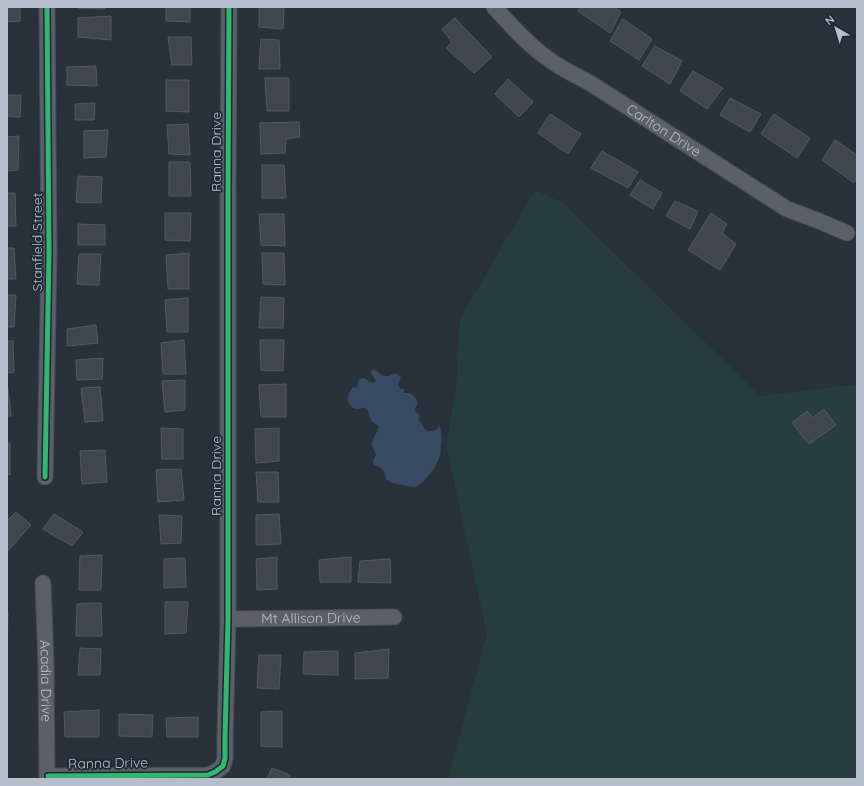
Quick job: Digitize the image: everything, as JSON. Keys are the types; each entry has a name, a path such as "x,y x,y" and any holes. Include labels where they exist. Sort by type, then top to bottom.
{"street":[{"name":"Stanfield Street","path":"45,477 49,252 47,7"},
{"name":"Ranna Drive","path":"48,778 208,775 215,772 222,766 225,758 228,619 229,7"},
{"name":"Carlton Drive","path":"494,7 523,38 560,67 751,185 787,209 819,220 847,233"},
{"name":"Acadia Drive","path":"43,583 48,778"},
{"name":"Mt Allison Drive","path":"228,619 394,617"}],"green space":[{"path":"535,190 563,203 760,396 857,384 857,779 448,779 487,634 446,444 456,391 460,319"}],"water":[{"path":"373,369 384,376 394,373 401,377 398,386 401,389 405,389 403,393 410,393 417,400 414,410 418,413 418,419 424,428 430,431 438,428 439,426 440,427 442,436 440,456 434,469 423,482 415,487 392,483 386,479 383,470 374,465 373,461 376,455 372,443 379,426 371,420 365,408 354,409 349,404 348,396 353,387 357,388 360,379 362,378 374,383 376,381 371,373"}],"building":[{"path":"7,7 20,7 20,21 7,22"},
{"path":"105,7 105,9 78,8"},
{"path":"166,7 190,7 190,22 166,21"},
{"path":"259,7 284,7 283,29 259,27"},
{"path":"581,7 614,7 621,12 610,33 578,11"},
{"path":"111,16 111,40 78,37 78,18"},
{"path":"455,18 492,57 474,73 446,48 452,42 442,29"},
{"path":"623,19 652,39 639,60 610,41"},
{"path":"168,37 191,37 192,65 172,65"},
{"path":"261,39 279,40 280,69 259,69"},
{"path":"655,46 682,61 670,84 642,66"},
{"path":"96,66 97,86 67,85 67,67"},
{"path":"693,71 723,88 707,109 680,91"},
{"path":"265,78 289,78 289,111 267,111"},
{"path":"508,79 533,102 519,117 495,94"},
{"path":"166,80 189,80 189,112 166,111"},
{"path":"7,95 21,95 20,117 7,116"},
{"path":"730,98 761,114 750,132 720,115"},
{"path":"95,103 94,120 75,120 75,104"},
{"path":"550,114 581,134 568,154 538,133"},
{"path":"774,114 810,138 797,158 761,134"},
{"path":"299,122 300,137 286,139 285,153 261,154 260,123"},
{"path":"188,124 190,155 169,154 167,125"},
{"path":"108,130 106,157 84,158 84,131"},
{"path":"19,136 18,170 7,171 7,137"},
{"path":"835,140 857,155 857,178 854,183 822,160"},
{"path":"602,151 638,172 628,188 591,168"},
{"path":"169,162 190,162 191,196 169,196"},
{"path":"262,165 284,165 286,198 262,198"},
{"path":"78,176 102,177 101,203 76,202"},
{"path":"640,180 662,193 653,209 630,195"},
{"path":"7,193 15,193 16,226 7,226"},
{"path":"675,201 698,211 690,229 666,216"},
{"path":"165,213 191,213 190,241 165,240"},
{"path":"711,213 727,224 722,233 736,244 720,270 688,250"},
{"path":"259,214 284,214 285,246 261,245"},
{"path":"78,224 105,225 105,245 78,245"},
{"path":"7,248 14,248 16,279 7,279"},
{"path":"189,253 189,289 168,289 166,255"},
{"path":"262,253 284,253 285,285 263,284"},
{"path":"79,254 101,254 99,285 77,284"},
{"path":"7,295 16,295 14,327 7,327"},
{"path":"261,297 284,298 283,328 259,328"},
{"path":"188,298 188,332 167,332 165,300"},
{"path":"96,325 98,343 67,346 67,329"},
{"path":"184,340 186,374 163,374 161,343"},
{"path":"260,340 284,340 283,371 261,370"},
{"path":"7,341 13,341 14,372 7,373"},
{"path":"103,358 102,379 77,380 76,360"},
{"path":"185,380 185,410 165,412 162,381"},
{"path":"286,384 286,417 261,417 259,385"},
{"path":"100,387 103,421 85,422 81,388"},
{"path":"8,388 11,416 7,416"},
{"path":"824,409 836,425 809,444 792,423 807,411 813,418"},
{"path":"161,428 183,429 183,459 162,459"},
{"path":"279,428 279,461 256,463 255,429"},
{"path":"7,443 10,443 10,475 7,474"},
{"path":"105,450 107,482 82,484 80,451"},
{"path":"181,469 184,500 158,502 156,470"},
{"path":"256,472 278,472 279,502 258,502"},
{"path":"16,512 31,525 7,552 7,521"},
{"path":"54,514 83,532 72,546 43,529"},
{"path":"279,514 281,544 256,545 256,515"},
{"path":"159,515 182,516 181,543 161,544"},
{"path":"102,555 101,590 79,590 80,556"},
{"path":"277,557 277,589 257,590 256,559"},
{"path":"351,557 351,582 320,582 319,560"},
{"path":"185,558 186,587 164,588 164,559"},
{"path":"390,559 391,583 358,582 360,561"},
{"path":"165,602 188,602 186,633 165,634"},
{"path":"101,603 102,636 76,636 77,604"},
{"path":"7,612 8,612 7,652"},
{"path":"80,648 101,649 100,675 78,675"},
{"path":"389,649 388,678 355,679 355,653"},
{"path":"338,651 338,675 303,674 304,652"},
{"path":"259,655 281,655 279,689 257,688"},
{"path":"99,710 99,737 65,737 64,712"},
{"path":"282,711 282,747 261,746 261,712"},
{"path":"119,714 153,715 152,737 119,736"},
{"path":"198,717 198,737 167,737 166,718"},
{"path":"272,768 290,775 289,779 267,779"}],"cycle path":[{"path":"45,477 49,252 47,7"},
{"path":"48,776 208,775 223,766 225,758 228,619 229,7"}]}
